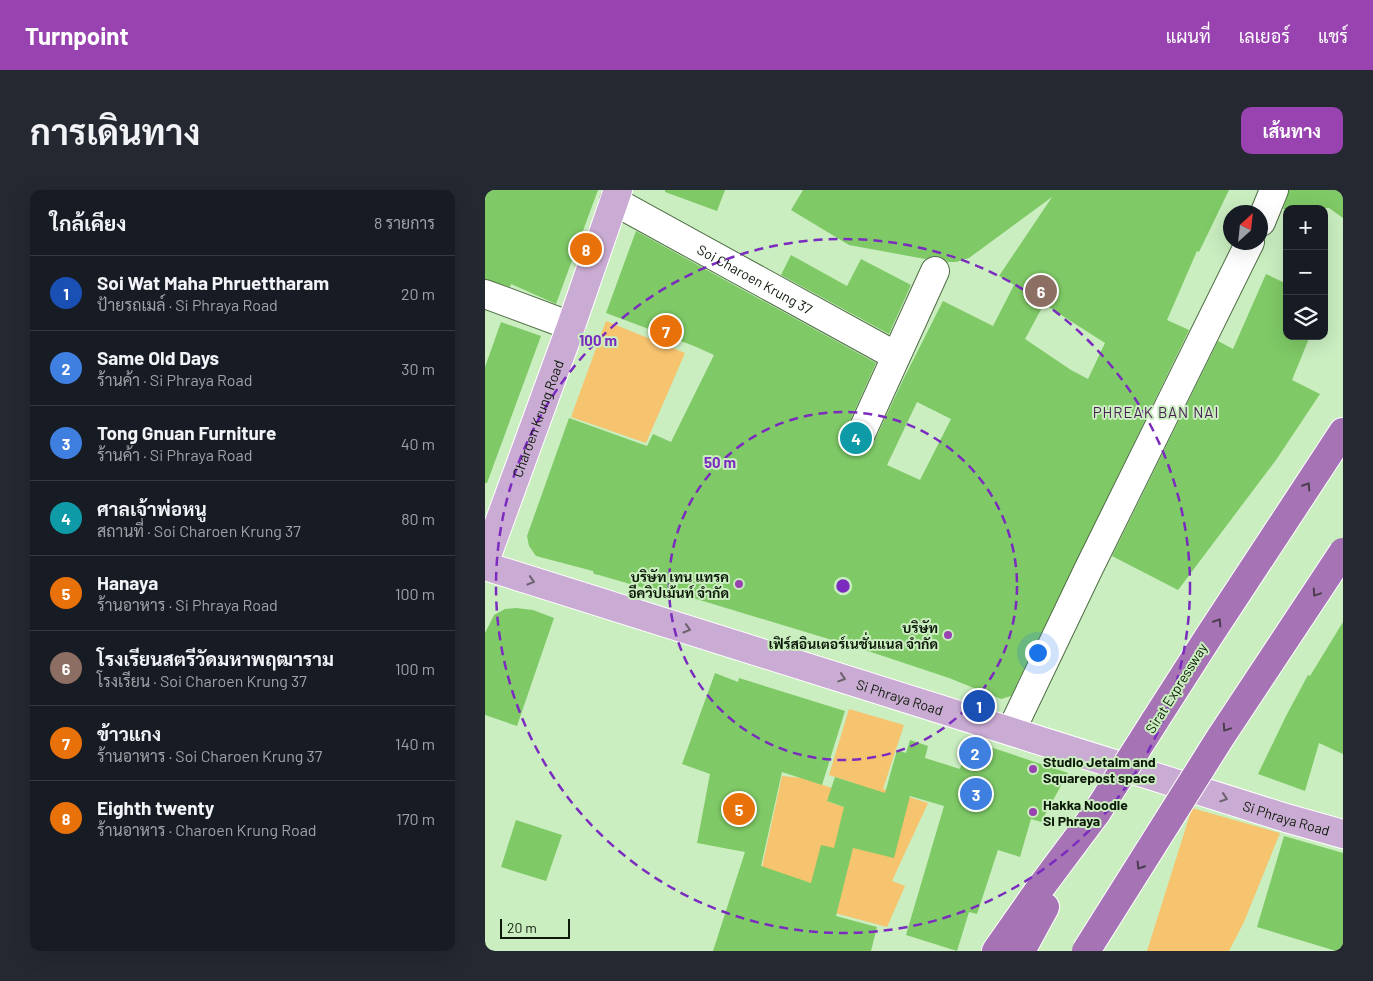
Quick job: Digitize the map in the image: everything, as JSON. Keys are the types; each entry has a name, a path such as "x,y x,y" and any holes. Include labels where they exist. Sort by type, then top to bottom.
{"highway":[{"name":"Sirat Expressway","path":"1021,951 1097,812 1209,636 1343,432"},
{"path":"1086,951 1220,738 1343,552"},
{"path":"996,951 1097,812"}],"main road":[{"name":"Charoen Krung Road","path":"485,561 571,326 617,193"},
{"name":"Si Phraya Road","path":"485,566 1343,834"}],"street":[{"name":"Soi Charoen Krung 37","path":"617,193 896,356"},
{"path":"1011,731 1088,570 1246,250"},
{"path":"860,436 935,271"},
{"path":"485,294 571,326"}],"shaded area":[{"path":"606,321 685,353 646,443 571,417"},
{"path":"849,709 904,725 883,789 928,803 892,881 905,886 887,927 809,906 814,884 762,867 782,776 802,778 832,788 827,801 846,808 854,783 829,775"},
{"path":"1192,808 1280,833 1244,922 1229,951 1147,951"}],"building":[{"path":"485,190 598,190 556,304 511,284 510,287 485,279"},
{"path":"665,190 725,190 717,211 665,192"},
{"path":"803,190 1229,190 1199,252 1197,251 1167,320 1189,330 1011,696 1001,699 949,678 868,651 680,594 679,596 649,587 647,589 594,574 593,571 536,556 529,546 527,536 569,418 647,446 653,434 671,442 714,355 606,313 636,231 876,363 846,430 845,438 848,445 854,450 861,452 869,449 874,442 943,301 993,326 1014,285 999,276 1052,197 969,258 956,262 948,262 941,257 933,256 925,259 849,245 791,210","holes":["1044,304 1105,343 1088,379 1071,370 1025,339","917,402 951,419 920,480 887,465"]},
{"path":"1289,190 1343,190 1343,218 1328,208 1328,205 1284,205"},
{"path":"791,255 847,286 861,259 911,285 889,334 781,275"},
{"path":"1266,274 1283,282 1283,340 1308,340 1292,380 1320,394 1276,460 1178,590 1112,556 1218,341 1233,349"},
{"path":"501,322 541,336 487,483 485,483 485,367"},
{"path":"505,609 533,610 554,618 517,726 485,715 485,633 494,615"},
{"path":"1343,622 1343,754 1319,743 1305,791 1258,774 1308,675 1310,676"},
{"path":"715,673 738,682 739,678 845,711 822,785 782,772 761,866 811,883 821,845 834,848 844,807 827,801 835,777 885,793 897,750 906,753 910,740 928,746 925,758 960,769 969,740 1068,773 1041,822 1031,819 1020,857 998,850 977,914 969,912 957,951 906,935 944,806 910,796 894,858 853,848 836,916 877,927 871,951 713,951 745,852 697,843 710,774 682,764"},
{"path":"516,820 562,835 546,881 501,867"},
{"path":"1284,836 1343,853 1343,951 1336,951 1257,927"}],"place":[{"name":"Eighth twenty","path":"586,249"},
{"name":"โรงเรียนสตรีวัดมหาพฤฒาราม","path":"1041,291"},
{"name":"ข้าวแกง","path":"666,331"},
{"name":"ศาลเจ้าพ่อหนู","path":"856,438"},
{"name":"บริษัท เทน แทรค อีควิปเม้นท์ จำกัด","path":"739,584"},
{"name":"บริษัท เฟิร์สอินเตอร์เนชั่นแนล จำกัด","path":"948,635"},
{"name":"Soi Wat Maha Phruettharam","path":"979,706"},
{"name":"Same Old Days","path":"975,753"},
{"name":"Studio Jetaim and Squarepost space","path":"1033,769"},
{"name":"Tong Gnuan Furniture","path":"976,794"},
{"name":"Hanaya","path":"739,809"},
{"name":"Hakka Noodle Si Phraya","path":"1033,812"}],"district":[{"name":"PHREAK BAN NAI","path":"1156,412"}]}
